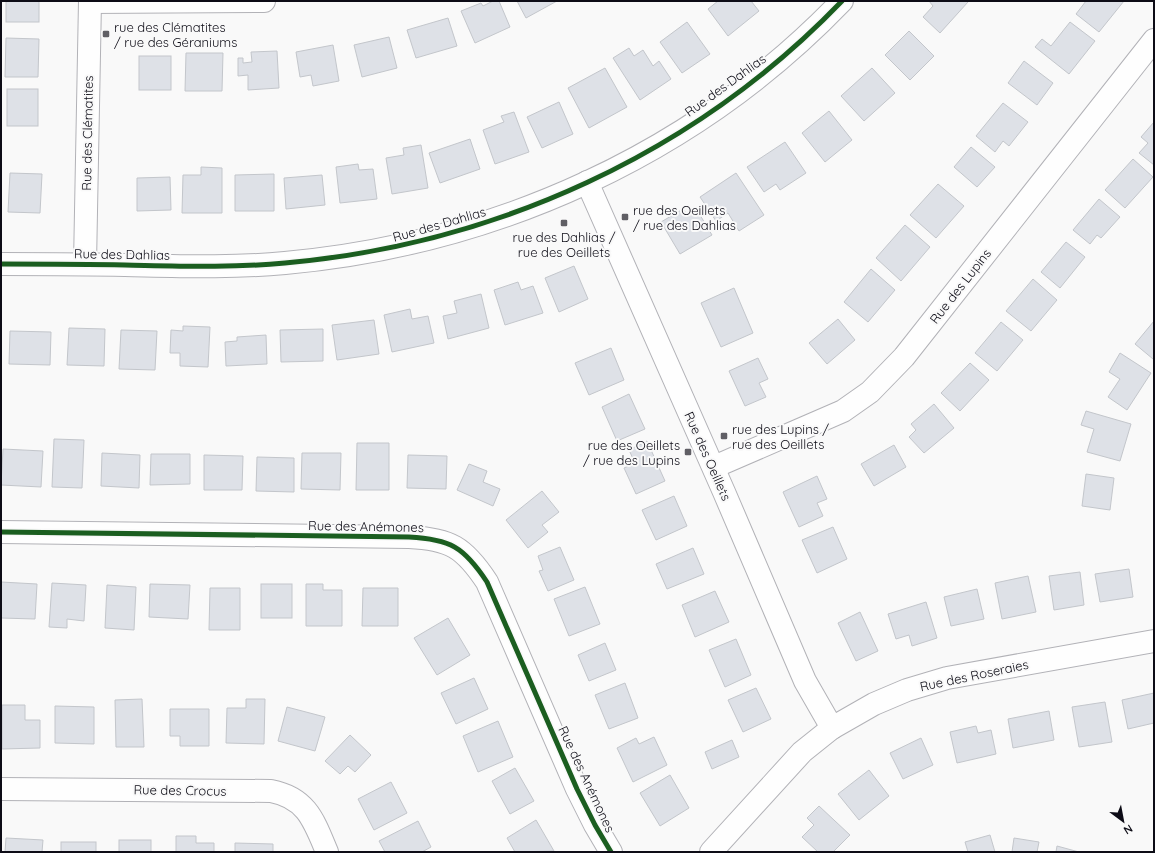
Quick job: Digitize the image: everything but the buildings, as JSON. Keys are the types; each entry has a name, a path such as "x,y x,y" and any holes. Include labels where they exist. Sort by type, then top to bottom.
{"street":[{"path":"90,2 264,1"},
{"name":"Rue des Dahlias","path":"1,264 200,266 253,265 316,260 374,252 429,240 509,215 622,166 673,136 732,97 790,51 842,1"},
{"name":"Rue des Clématites","path":"85,264 90,2"},
{"name":"Rue des Lupins","path":"714,467 843,411 882,382 904,357 1154,40"},
{"name":"Rue des Oeillets","path":"587,182 714,467 805,681 832,728"},
{"name":"Rue des Anémones","path":"1,532 409,537 426,538 450,544 468,557 487,582 577,789 611,852"},
{"name":"Rue des Roseraies","path":"711,852 802,752 832,728 874,704 928,683 1154,641"},
{"name":"Rue des Crocus","path":"1,789 271,791 281,793 298,801 305,808 315,825 326,852"}],"cycle path":[{"path":"1,264 205,266 265,265 363,253 440,236 515,212 588,182 657,146 723,104 785,55 842,1"},
{"path":"1,532 409,537 435,540 455,547 471,560 487,582 577,789 595,825 611,852"}],"place":[{"name":"rue des Clématites / rue des Géraniums","path":"106,34"},
{"name":"rue des Oeillets / rue des Dahlias","path":"625,217"},
{"name":"rue des Dahlias / rue des Oeillets","path":"564,223"},
{"name":"rue des Lupins / rue des Oeillets","path":"724,436"},
{"name":"rue des Oeillets / rue des Lupins","path":"688,452"}]}
